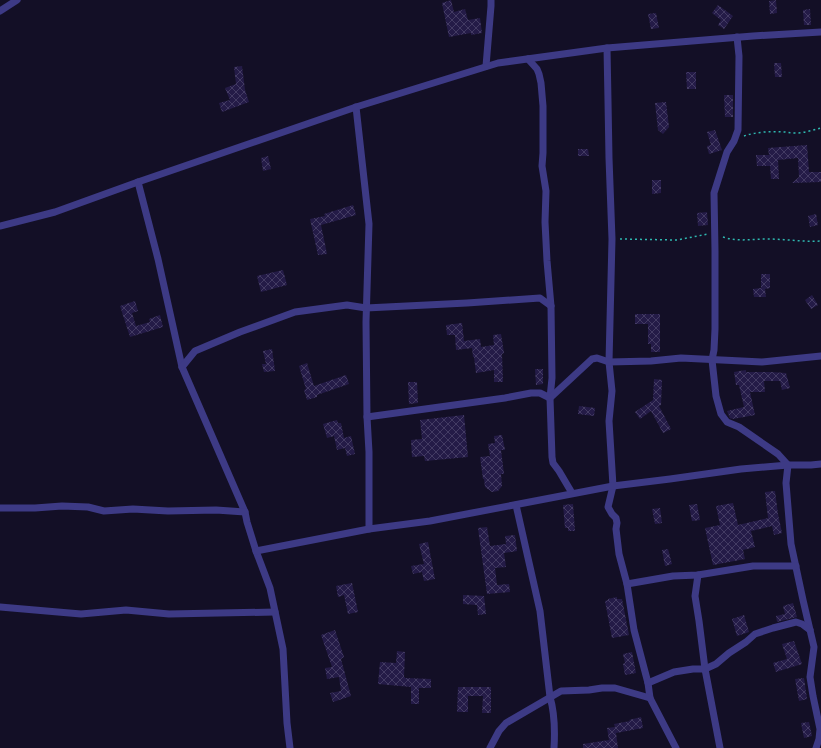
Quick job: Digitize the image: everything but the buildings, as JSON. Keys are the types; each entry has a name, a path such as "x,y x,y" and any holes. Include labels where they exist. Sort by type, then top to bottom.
{"street":[{"path":"0,11 17,0"},
{"path":"486,66 492,6 491,0"},
{"path":"0,226 55,212 356,107 498,63 607,48 737,37 821,32"},
{"path":"737,37 739,56 738,130 734,141 727,152 714,193 715,329 712,360 716,396 721,414 727,422 739,427 778,454 788,465 786,483 791,544 814,647 810,677 813,696 819,716 820,729 816,748"},
{"path":"607,48 612,238 610,362 612,391 609,421 613,486 608,507 616,518 619,554 627,584 634,630 648,682 650,698 676,748"},
{"path":"528,59 537,69 539,74 543,106 544,153 542,166 546,191 545,222 551,306 552,378 550,398 552,457 553,463 572,493"},
{"path":"356,107 369,224 366,308 369,529"},
{"path":"138,182 158,259 182,367 245,512 256,551 270,588 283,649 287,723 290,748"},
{"path":"182,367 195,351 240,332 295,312 347,305 366,308 460,304 540,298 551,306"},
{"path":"550,398 592,359 597,358 610,362 651,361 681,358 762,362 821,356"},
{"path":"367,417 505,398 530,393 540,393 550,398"},
{"path":"256,551 369,529 430,521 613,486 741,469 821,464"},
{"path":"516,505 540,611 550,698 554,716 554,748"},
{"path":"0,508 62,506 88,507 104,511 133,509 168,511 216,510 245,512"},
{"path":"627,584 673,576 698,575 754,566 796,566"},
{"path":"698,575 695,596 705,669 720,748"},
{"path":"0,607 80,614 126,610 169,614 275,612"},
{"path":"648,682 674,672 705,669 716,664 755,634 773,628 796,622 802,624 810,630"},
{"path":"490,748 499,731 506,723 561,691 615,688 650,698"}],"path":[{"path":"734,141 751,134 782,131 796,133 821,128"}]}
